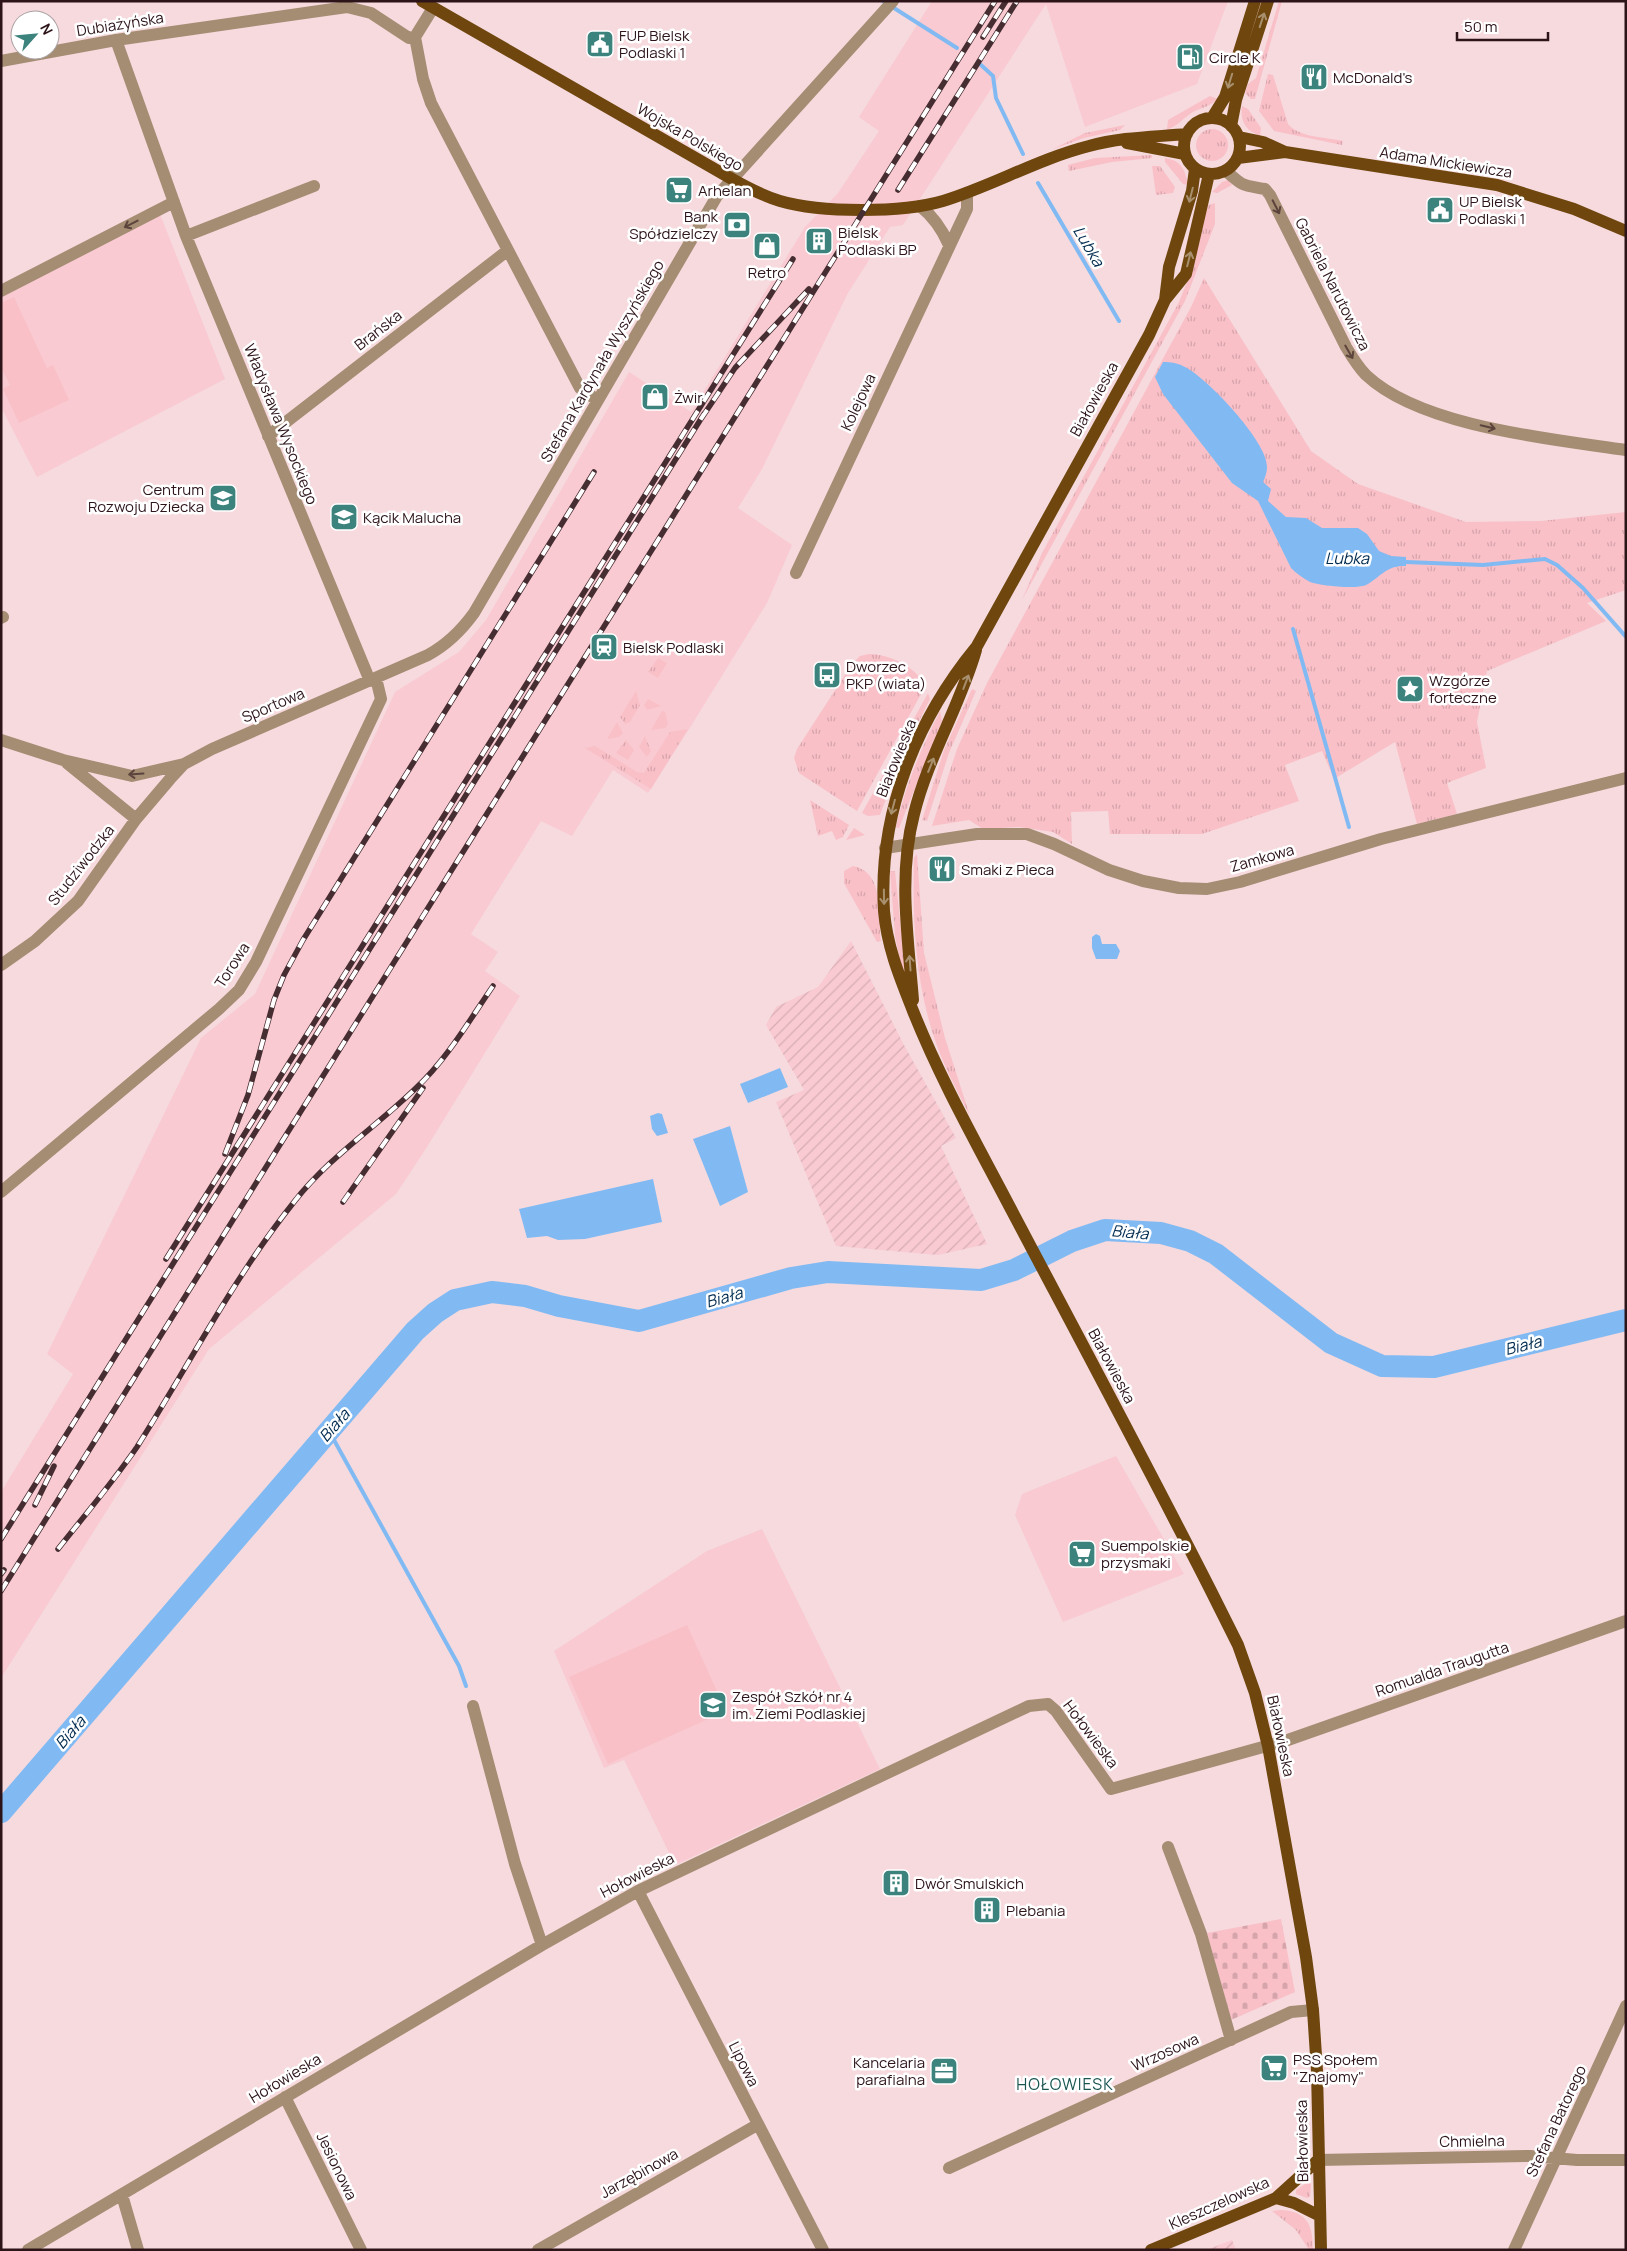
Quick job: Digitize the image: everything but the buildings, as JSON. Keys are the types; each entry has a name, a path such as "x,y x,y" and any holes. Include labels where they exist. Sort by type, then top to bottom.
{"main road":[{"path":"1212,118 1225,97 1254,1"},
{"path":"1231,126 1236,100 1268,1"},
{"name":"Wojska Polskiego","path":"428,4 732,179 769,198 808,207 886,209 920,206 967,193"},
{"path":"1212,118 1231,126 1240,144 1238,158 1226,171 1210,174 1195,169 1185,154 1184,140 1187,134 1200,121 1212,118"},
{"path":"967,193 1089,145 1134,137 1187,134"},
{"name":"Adama Mickiewicza","path":"1238,137 1263,142 1285,152 1497,185 1566,207 1626,231"},
{"path":"1119,141 1185,154"},
{"name":"Adama Mickiewicza","path":"1238,158 1285,152"},
{"name":"Białowieska","path":"1165,300 1169,267 1192,191 1195,169"},
{"name":"Białowieska","path":"1210,174 1186,274 1165,300 1148,335 977,646 954,674 916,745 899,785 885,848 884,913 890,954 928,1050 957,1109 1194,1557 1238,1645 1255,1693 1268,1746 1305,1949 1313,2010 1321,2250"},
{"name":"Białowieska","path":"914,1012 905,912 907,845 914,813 925,778 967,681 977,646"},
{"name":"Kleszczelowska","path":"1151,2250 1276,2198 1318,2160"},
{"path":"1276,2198 1294,2203 1320,2216"}],"street":[{"name":"Stefana Kardynała Wyszyńskiego","path":"373,679 428,655 446,644 461,631 474,613 717,196 893,1"},
{"path":"428,4 415,37 423,79 431,103 580,388 597,400"},
{"name":"Dubiażyńska","path":"1,61 116,40 347,7 371,13 410,38 415,37"},
{"name":"Władysława Wysockiego","path":"116,40 186,236 268,436 373,679"},
{"name":"Gabriela Narutowicza","path":"1226,171 1248,188 1265,190 1270,195 1348,351 1365,375 1377,384 1391,393 1433,413 1511,432 1626,450"},
{"path":"186,236 314,186"},
{"name":"Kolejowa","path":"796,572 967,209 967,193"},
{"path":"1,291 174,202"},
{"path":"920,206 932,215 944,233 949,245"},
{"name":"Brańska","path":"268,436 507,250"},
{"name":"Sportowa","path":"1,740 63,760 132,776 184,764 212,749 373,679"},
{"name":"Torowa","path":"1,1192 219,1009 239,990 256,962 381,699 373,679"},
{"name":"Sportowa","path":"63,760 136,819 184,764"},
{"name":"Zamkowa","path":"885,848 977,834 1027,834 1054,844 1109,870 1143,881 1179,888 1207,889 1240,882 1381,839 1626,778"},
{"name":"Studziwodzka","path":"1,966 42,935 78,901 136,819"},
{"name":"Romualda Traugutta","path":"1268,1746 1626,1622"},
{"name":"Hołowieska","path":"28,2250 542,1945 638,1891 1039,1704 1048,1704 1056,1711 1111,1789 1268,1746"},
{"path":"473,1706 514,1864 542,1945"},
{"path":"1168,1848 1201,1934 1232,2040"},
{"name":"Lipowa","path":"638,1891 823,2250"},
{"name":"Stefana Batorego","path":"1514,2250 1626,2006"},
{"name":"Wrzosowa","path":"949,2168 1291,2012 1313,2010"},
{"name":"Jesionowa","path":"285,2097 360,2250"},
{"name":"Jarzębinowa","path":"538,2250 757,2125"},
{"name":"Chmielna","path":"1318,2160 1530,2156 1577,2160 1626,2160"},
{"path":"122,2195 138,2250"}],"shaded area":[{"path":"932,1 1228,1 1197,84 1085,127 1046,4 903,225 890,227 848,293 762,469 738,508 792,545 767,603 691,726 648,793 613,770 572,836 541,821 471,934 498,952 485,971 520,996 427,1147 396,1194 209,1349 1,1678 1,1492 73,1374 47,1354 201,1038 255,994 395,692 459,652 486,620 629,372 691,412 805,227 838,193 879,131 859,117"},
{"path":"160,214 225,379 37,477 1,407 1,295"},
{"path":"851,941 904,1045 956,1138 941,1146 987,1244 938,1255 836,1246 776,1102 804,1090 766,1025 776,1007 818,987"},
{"path":"1116,1456 1184,1574 1063,1622 1015,1515 1022,1494"},
{"name":"Zespół Szkół nr 4 im. Ziemi Podlaskiej","path":"762,1529 880,1769 675,1865 624,1760 604,1768 554,1651 707,1551"},
{"path":"1232,2240 1236,2250 1206,2250"}],"green space":[{"path":"1279,1 1282,1 1255,99 1251,99 1245,93 1248,84 1256,78"},
{"path":"1268,74 1273,75 1288,124 1293,129 1314,136 1343,141 1342,145 1274,131 1259,111"},
{"path":"1210,96 1218,99 1193,112 1167,130 1168,120"},
{"path":"1242,106 1248,109 1261,128 1260,136 1247,128 1243,121"},
{"path":"1125,125 1120,130 1084,138 1053,149 1085,133"},
{"path":"1212,129 1218,130 1223,134 1227,139 1227,151 1223,156 1218,160 1212,161 1206,160 1201,156 1197,151 1196,145 1197,139 1201,134 1206,130"},
{"path":"1152,155 1152,158 1112,162 1069,171 1068,165 1095,158"},
{"path":"1165,158 1175,161 1182,167 1188,185 1183,184 1165,162"},
{"path":"1152,166 1160,166 1175,187 1173,193 1156,195"},
{"path":"1228,180 1232,185 1217,193 1212,192 1222,182"},
{"path":"1215,203 1215,224 1185,301 1022,600 1042,553 1179,302 1191,272 1208,205"},
{"path":"1204,278 1311,451 1358,484 1466,522 1541,521 1626,512 1626,590 1587,603 1606,621 1487,671 1477,722 1486,768 1447,783 1457,814 1417,824 1395,742 1334,779 1322,751 1285,765 1299,801 1202,834 1110,834 1108,811 1071,812 1072,844 1053,832 1019,827 983,829 969,820 932,826 957,749 987,683 1191,307"},
{"path":"14,297 47,368 53,365 69,400 19,423 3,389 10,385 1,367 1,303"},
{"path":"869,654 894,659 915,672 926,685 857,811 799,773 794,758 797,749 852,664 860,656"},
{"path":"658,658 667,663 658,678 648,672"},
{"path":"972,689 976,691 949,753 927,821 922,820 944,750"},
{"path":"636,691 640,705 630,722 625,724 620,717"},
{"path":"928,693 930,699 902,756 880,815 868,816 862,813"},
{"path":"648,699 661,706 647,710 644,705"},
{"path":"662,711 665,712 668,724 665,728 651,730"},
{"path":"940,711 942,721 899,828 896,827 914,768"},
{"path":"617,722 623,733 619,737 607,739"},
{"path":"688,729 651,789 585,748 595,746 637,772 644,773 670,732"},
{"path":"645,736 651,751 647,757 639,747"},
{"path":"626,740 634,750 628,760 616,753"},
{"path":"810,800 849,825 843,837 836,840 832,831 818,836"},
{"path":"854,828 865,835 846,840"},
{"path":"917,854 924,953 945,1038 970,1116 946,1068 934,1037 921,987 914,910 914,858"},
{"path":"853,866 863,870 875,886 878,896 881,941 877,942 844,883 844,871"},
{"path":"890,871 895,871 906,980 904,980 895,936"},
{"path":"687,1625 726,1711 608,1764 569,1677"},
{"path":"1281,1919 1295,1992 1231,2020 1207,1933"},
{"path":"1308,2182 1311,2184 1310,2197 1307,2198 1296,2194 1296,2190"},
{"path":"1280,2210 1297,2213 1307,2221 1312,2234 1313,2250 1309,2250 1296,2230 1272,2211"}],"water":[{"name":"Lubka","path":"1163,362 1180,365 1195,373 1221,397 1247,427 1265,456 1267,469 1263,482 1271,489 1268,501 1286,517 1306,518 1322,528 1358,528 1367,534 1379,551 1391,556 1406,557 1406,566 1394,567 1385,571 1368,584 1357,587 1340,587 1310,582 1291,568 1258,501 1232,483 1163,394 1155,377"},
{"path":"1096,934 1100,936 1102,944 1116,944 1120,951 1117,959 1096,959 1092,948 1092,937"},
{"path":"780,1068 788,1087 748,1103 740,1084"},
{"path":"658,1113 662,1114 668,1133 657,1136 652,1129 650,1116"},
{"path":"730,1126 748,1192 720,1206 693,1139"},
{"path":"653,1179 662,1222 585,1239 558,1240 547,1236 527,1238 519,1209"}],"waterway":[{"name":"Lubka","path":"883,1 957,48"},
{"name":"Lubka","path":"981,65 993,76 996,98 1023,154"},
{"name":"Lubka","path":"1038,183 1119,321"},
{"name":"Lubka","path":"1406,562 1483,565 1545,559 1557,565 1583,588 1626,637"},
{"path":"1293,629 1349,827"},
{"name":"Biała","path":"1,1812 415,1331 435,1313 455,1300 492,1292 525,1296 559,1306 639,1321 791,1278 828,1272 981,1280 1014,1270 1072,1241 1105,1230 1161,1233 1190,1241 1216,1254 1331,1343 1382,1366 1434,1367 1626,1320"},
{"path":"329,1431 459,1666 466,1686"}],"railway":[{"path":"1,1591 995,1"},
{"path":"983,37 1006,1"},
{"path":"898,190 1017,1"},
{"path":"166,1259 793,259"},
{"path":"701,419 735,368 809,289"},
{"path":"1,1539 704,414"},
{"path":"225,1154 248,1095 274,1000 284,975 303,940 594,472"},
{"path":"58,1549 109,1486 137,1447 251,1260 294,1202 322,1171 427,1077 457,1039 493,986"},
{"path":"343,1202 423,1088"},
{"path":"35,1505 54,1466"},
{"path":"1,1574 4,1570"}],"place":[{"name":"FUP Bielsk Podlaski 1","path":"600,44"},
{"name":"Circle K","path":"1190,57"},
{"name":"McDonald's","path":"1314,77"},
{"name":"Arhelan","path":"679,190"},
{"name":"UP Bielsk Podlaski 1","path":"1440,210"},
{"name":"Bank Spółdzielczy","path":"737,225"},
{"name":"Bielsk Podlaski BP","path":"819,241"},
{"name":"Retro","path":"767,246"},
{"name":"Żwir","path":"655,397"},
{"name":"Centrum Rozwoju Dziecka","path":"223,498"},
{"name":"Kącik Malucha","path":"344,517"},
{"name":"Bielsk Podlaski","path":"604,647"},
{"name":"Dworzec PKP (wiata)","path":"827,675"},
{"name":"Wzgórze forteczne","path":"1410,689"},
{"name":"Smaki z Pieca","path":"942,869"},
{"name":"Suempolskie przysmaki","path":"1082,1554"},
{"name":"Zespół Szkół nr 4 im. Ziemi Podlaskiej","path":"713,1705"},
{"name":"Dwór Smulskich","path":"896,1883"},
{"name":"Plebania","path":"987,1910"},
{"name":"PSS Społem \"Znajomy\"","path":"1274,2068"},
{"name":"Kancelaria parafialna","path":"944,2071"}],"district":[{"name":"HOŁOWIESK","path":"1065,2084"}]}
